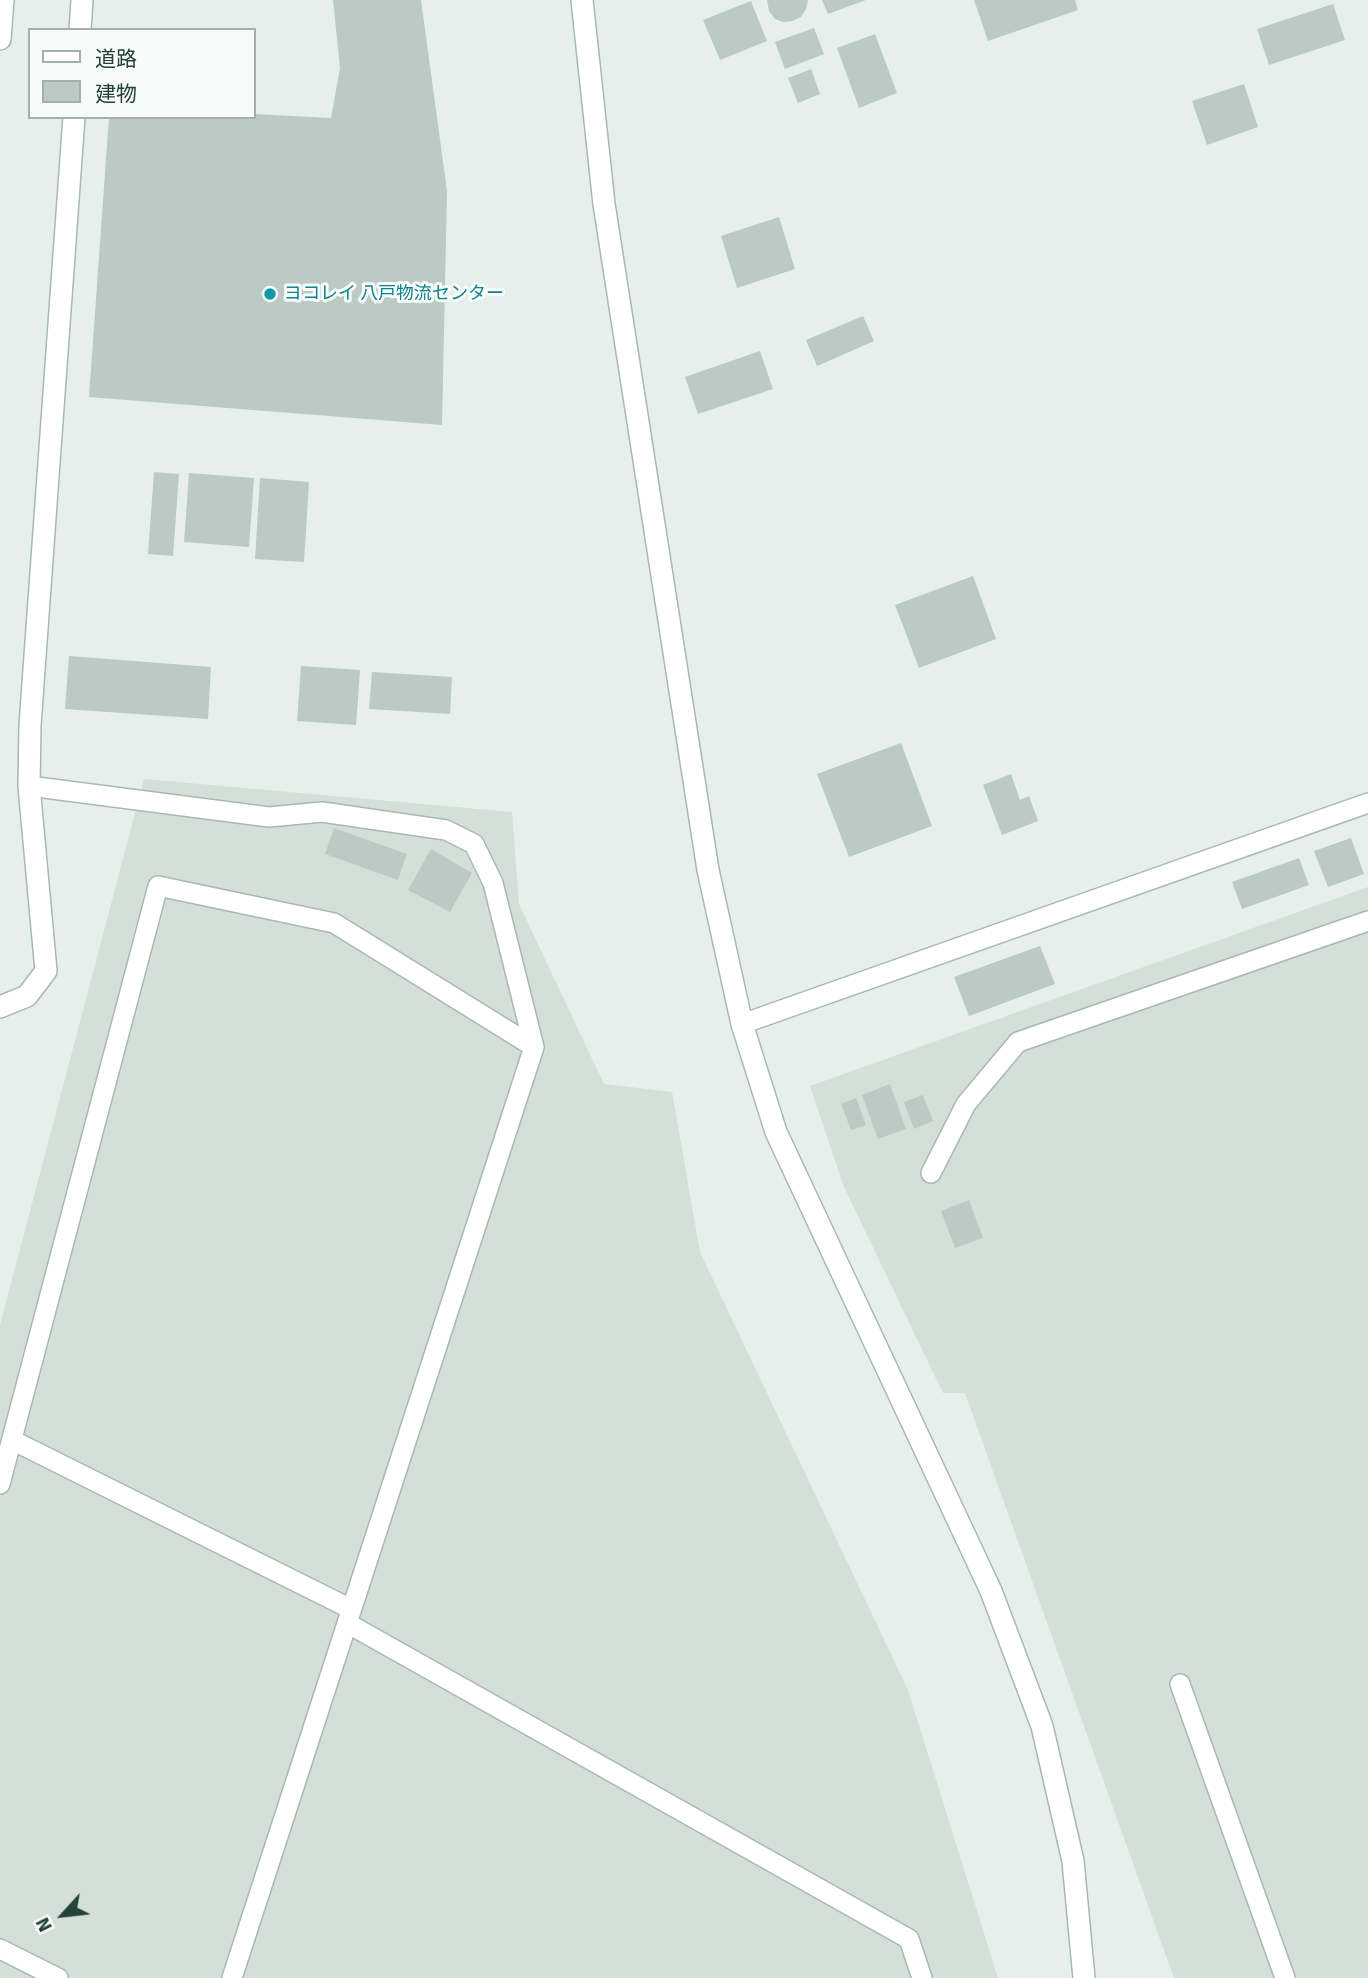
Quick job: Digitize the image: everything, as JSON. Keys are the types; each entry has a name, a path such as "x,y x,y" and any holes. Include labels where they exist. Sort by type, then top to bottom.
{"street":[{"path":"0,39 3,0"},
{"path":"80,28 82,0"},
{"path":"582,0 604,204 708,870 742,1024 776,1132 991,1591 1042,1726 1073,1861 1084,1978"},
{"path":"0,1007 27,996 46,971 29,786 30,725 74,119"}],"lane":[{"path":"29,786 269,817 322,812 446,830 474,844 494,883 534,1047 232,1978"},
{"path":"742,1024 1368,803"},
{"path":"0,1484 158,886 334,923 534,1047"},
{"path":"932,1173 966,1104 1018,1042 1368,921"},
{"path":"12,1440 349,1616 909,1939 922,1978"},
{"path":"1180,1684 1285,1978"},
{"path":"0,1949 58,1978"}],"shaded area":[{"path":"144,779 512,812 519,904 604,1084 672,1092 700,1252 908,1690 998,1978 0,1978 0,1325"},
{"path":"1368,887 1368,1978 1174,1978 965,1393 943,1393 844,1187 810,1086"}],"building":[{"name":"ヨコレイ 八戸物流センター","path":"333,0 421,0 447,191 442,425 89,397 109,119 256,119 256,114 331,118 340,68"},
{"path":"767,0 808,0 801,17 783,22 775,19 769,11"},
{"path":"822,0 866,0 828,14"},
{"path":"974,0 1075,0 1078,10 988,41"},
{"path":"751,1 767,41 720,60 703,20"},
{"path":"1333,4 1345,40 1269,65 1257,29"},
{"path":"814,28 824,54 785,69 775,42"},
{"path":"875,34 897,93 859,108 837,48"},
{"path":"811,69 820,94 798,103 788,78"},
{"path":"1244,84 1258,127 1207,145 1192,101"},
{"path":"779,217 795,269 737,288 721,236"},
{"path":"863,316 874,341 817,366 806,340"},
{"path":"760,351 773,389 698,414 685,377"},
{"path":"154,472 179,474 173,556 148,554"},
{"path":"189,473 254,478 249,547 184,542"},
{"path":"260,478 309,482 304,562 255,559"},
{"path":"973,576 996,639 919,668 895,605"},
{"path":"69,656 211,667 208,719 65,709"},
{"path":"301,666 360,670 356,725 297,721"},
{"path":"372,672 452,677 450,714 369,709"},
{"path":"901,743 932,826 849,857 817,774"},
{"path":"1011,774 1020,800 1029,796 1038,821 1002,835 983,785"},
{"path":"334,828 407,854 398,880 325,854"},
{"path":"1351,838 1364,874 1328,887 1314,851"},
{"path":"431,849 472,873 450,912 408,890"},
{"path":"1299,858 1309,885 1242,909 1232,882"},
{"path":"1040,946 1055,984 969,1016 954,977"},
{"path":"890,1084 906,1129 878,1139 862,1095"},
{"path":"923,1095 933,1121 914,1129 904,1102"},
{"path":"856,1098 866,1125 851,1130 841,1104"},
{"path":"969,1200 983,1238 955,1248 941,1211"}],"place":[{"name":"ヨコレイ 八戸物流センター","path":"270,294"}]}
